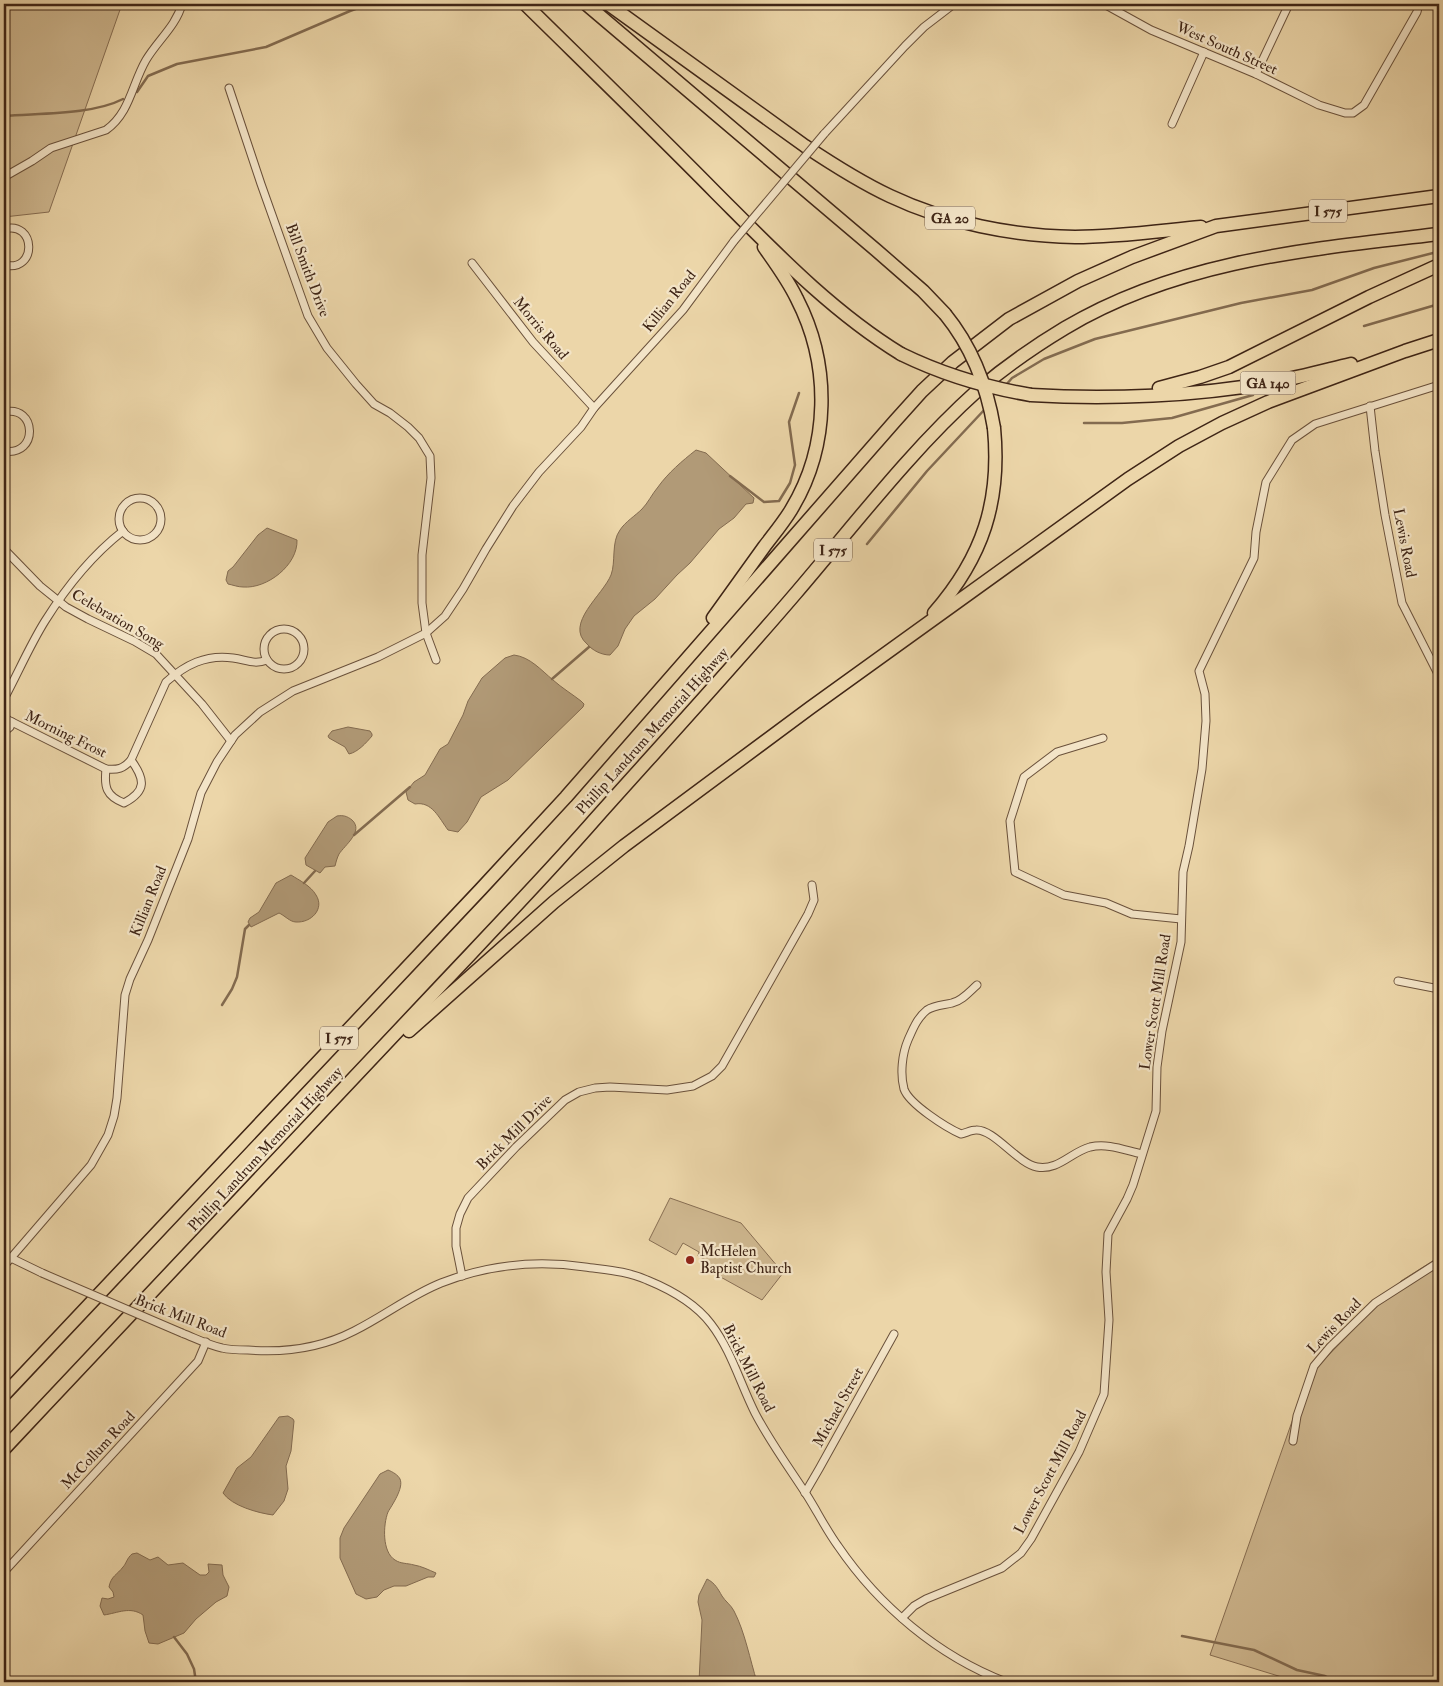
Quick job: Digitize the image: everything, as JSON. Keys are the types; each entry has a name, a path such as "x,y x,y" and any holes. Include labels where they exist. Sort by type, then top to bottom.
{"highway":[{"path":"525,4 752,229 832,304 868,333 902,354 934,369 967,381 1031,395 1066,397 1128,396 1200,378 1229,367 1369,296 1439,265"},
{"path":"586,4 923,291 945,314 964,340 980,373 994,428 995,480 991,506 978,548 960,580 919,629"},
{"name":"GA 20","path":"608,4 804,146 835,166 892,197 921,208 952,219 982,226 1045,235 1075,237 1112,236 1216,226"},
{"name":"Phillip Landrum Memorial Highway","path":"4,1395 566,797 895,421 922,391 953,362 1009,319 1078,281 1132,257 1216,226 1439,196"},
{"path":"670,678 790,510 806,480 819,434 822,400 821,384 819,365 811,332 797,298 752,229"},
{"name":"Phillip Landrum Memorial Highway","path":"4,1450 582,835 793,597 940,427 979,390 1010,364 1063,329 1103,308 1154,286 1215,267 1292,252 1439,234"},
{"name":"GA 140","path":"1128,396 1199,392 1275,382 1405,351 1439,340"},
{"path":"355,1078 554,902 624,846 919,629 1128,479 1179,446 1222,423 1268,402 1405,351"}],"street":[{"path":"4,178 32,162 50,148 106,130 112,126 130,101 146,60 177,18 182,4"},
{"name":"Killian Road","path":"4,1266 91,1165 108,1135 117,1098 125,995 188,839 201,793 217,762 231,741 260,712 292,691 378,657 426,633 444,616 463,589 513,506 539,472 683,310 734,241 824,134 924,27 954,4"},
{"name":"West South Street","path":"1104,4 1152,30 1256,74 1319,105 1345,114 1353,113 1364,105 1417,12 1419,4"},
{"path":"1256,74 1289,4"},
{"path":"1172,124 1204,52"},
{"name":"Bill Smith Drive","path":"229,88 308,316 327,348 356,384 374,404 390,413 414,432 420,438 430,456 431,478 422,554 422,603 426,633"},
{"path":"4,229 14,228 27,237 29,252 26,259 20,264 4,268"},
{"name":"Morris Road","path":"472,263 533,342 594,408"},
{"name":"Lower Scott Mill Road","path":"902,1618 914,1606 926,1598 1002,1568 1021,1553 1031,1539 1079,1452 1104,1394 1109,1320 1106,1272 1108,1234 1127,1199 1156,1112 1157,1068 1162,1031 1181,942 1183,872 1190,846 1202,769 1206,721 1205,694 1199,671 1254,558 1256,532 1266,482 1292,440 1315,424 1439,385"},
{"name":"Lewis Road","path":"1370,406 1382,497 1402,603 1439,676"},
{"path":"4,412 9,410 24,416 30,431 29,439 24,446 10,452 4,451"},
{"path":"136,498 150,500 155,504 161,516 161,523 154,535 142,540 128,536 123,531 119,518 124,505 136,498"},
{"path":"4,699 45,621 81,570 123,531"},
{"name":"Celebration Song","path":"4,549 40,586 66,607 156,654 202,704 231,741"},
{"path":"288,629 301,637 304,644 304,652 296,666 289,669 281,669 273,666 267,660 264,653 264,645 272,632 288,629"},
{"path":"426,633 436,660"},
{"path":"106,769 106,787 113,798 124,803 136,796 142,778 131,760 166,682 175,674 196,662 212,657 233,658 258,663 267,660"},
{"name":"Morning Frost","path":"4,716 12,722 106,769 117,770 126,766 131,760"},
{"path":"4,732 10,727 12,722"},
{"path":"1103,738 1057,752 1024,778 1010,821 1015,872 1064,895 1106,903 1132,914 1181,919"},
{"name":"Brick Mill Drive","path":"462,1276 456,1246 456,1228 468,1198 516,1147 565,1100 578,1092 595,1088 667,1090 693,1086 712,1076 722,1066 808,914 814,900 812,885"},
{"path":"1398,981 1439,989"},
{"path":"977,984 967,995 954,1003 941,1004 927,1010 916,1023 906,1044 902,1069 905,1091 923,1110 945,1127 961,1134 976,1130 986,1132 1023,1160 1037,1167 1056,1166 1088,1148 1106,1145 1142,1154"},
{"name":"Brick Mill Road","path":"11,1258 42,1273 206,1342 223,1348 272,1352 306,1348 335,1340 426,1290 472,1273 530,1264 571,1265 622,1271 650,1281 683,1299 700,1312 711,1324 728,1353 755,1413 838,1546 863,1580 917,1632 954,1658 1006,1682"},
{"name":"Lewis Road","path":"1293,1441 1297,1416 1314,1366 1330,1347 1375,1303 1439,1262"},
{"name":"Michael Street","path":"805,1493 894,1334"},
{"name":"McCollum Road","path":"4,1572 198,1361 206,1342"}],"shaded area":[{"path":"4,4 122,4 49,212 4,217"},
{"path":"696,450 706,453 754,498 753,503 746,504 734,518 719,529 690,563 655,599 634,616 625,629 618,646 610,655 598,652 589,646 581,636 580,628 587,610 611,575 617,535 625,524 644,507 666,477"},
{"path":"267,528 297,540 296,549 287,566 271,580 262,584 243,587 228,584 226,580 228,571 258,535"},
{"path":"514,655 525,658 535,664 556,683 581,701 584,704 583,707 508,780 481,797 467,822 458,832 448,830 431,808 408,800 406,792 414,782 425,775 440,749 448,744 468,701 482,678 505,658"},
{"path":"348,727 370,731 372,734 362,747 349,754 345,747 328,736 332,731"},
{"path":"337,816 345,816 352,820 355,824 355,833 339,854 335,866 325,867 320,873 306,865 305,858 328,822"},
{"path":"291,875 308,886 316,895 319,905 315,914 307,920 296,922 279,913 251,927 248,922 250,918 259,912 276,883"},
{"path":"670,1198 741,1223 783,1273 762,1300 708,1270 710,1262 698,1256 699,1252 683,1243 676,1255 649,1240"},
{"path":"1439,1257 1439,1682 1298,1682 1210,1655 1308,1376 1401,1281"},
{"path":"288,1416 294,1421 291,1451 286,1466 288,1489 284,1501 273,1515 253,1511 232,1502 223,1493 237,1468 251,1457 279,1417"},
{"path":"388,1470 398,1476 401,1483 399,1492 386,1517 385,1538 388,1551 397,1561 419,1566 436,1573 434,1577 428,1577 406,1586 394,1586 384,1590 377,1597 366,1599 356,1594 340,1558 340,1538 344,1528 380,1474"},
{"path":"137,1553 150,1560 158,1557 168,1565 183,1563 200,1575 206,1575 209,1572 208,1564 222,1565 223,1575 229,1587 227,1596 216,1602 196,1619 184,1633 158,1644 149,1643 143,1615 138,1612 129,1611 104,1615 100,1606 102,1598 114,1597 109,1587 111,1580 124,1566 130,1556"},
{"path":"707,1579 716,1586 738,1619 757,1682 699,1682 702,1620 698,1602 699,1595"}],"waterway":[{"path":"137,92 148,76 177,64 266,47 369,4"},
{"path":"4,116 81,111 123,99"},
{"path":"1006,385 1012,378 1044,359 1095,339 1241,303 1312,290 1374,268 1437,252"},
{"path":"1364,326 1439,304"},
{"path":"730,476 764,502 779,501 790,483 795,465 789,422 799,393"},
{"path":"1084,423 1122,423 1172,418 1253,395"},
{"path":"867,544 927,471 986,408"},
{"path":"552,679 589,647"},
{"path":"354,835 410,787"},
{"path":"304,883 315,871"},
{"path":"222,1005 237,977 245,929 249,925"},
{"path":"1182,1636 1254,1650 1297,1670 1325,1676 1337,1682"},
{"path":"174,1637 187,1654 194,1669 196,1682"}],"place":[{"name":"McHelen Baptist Church","path":"690,1260"}]}
